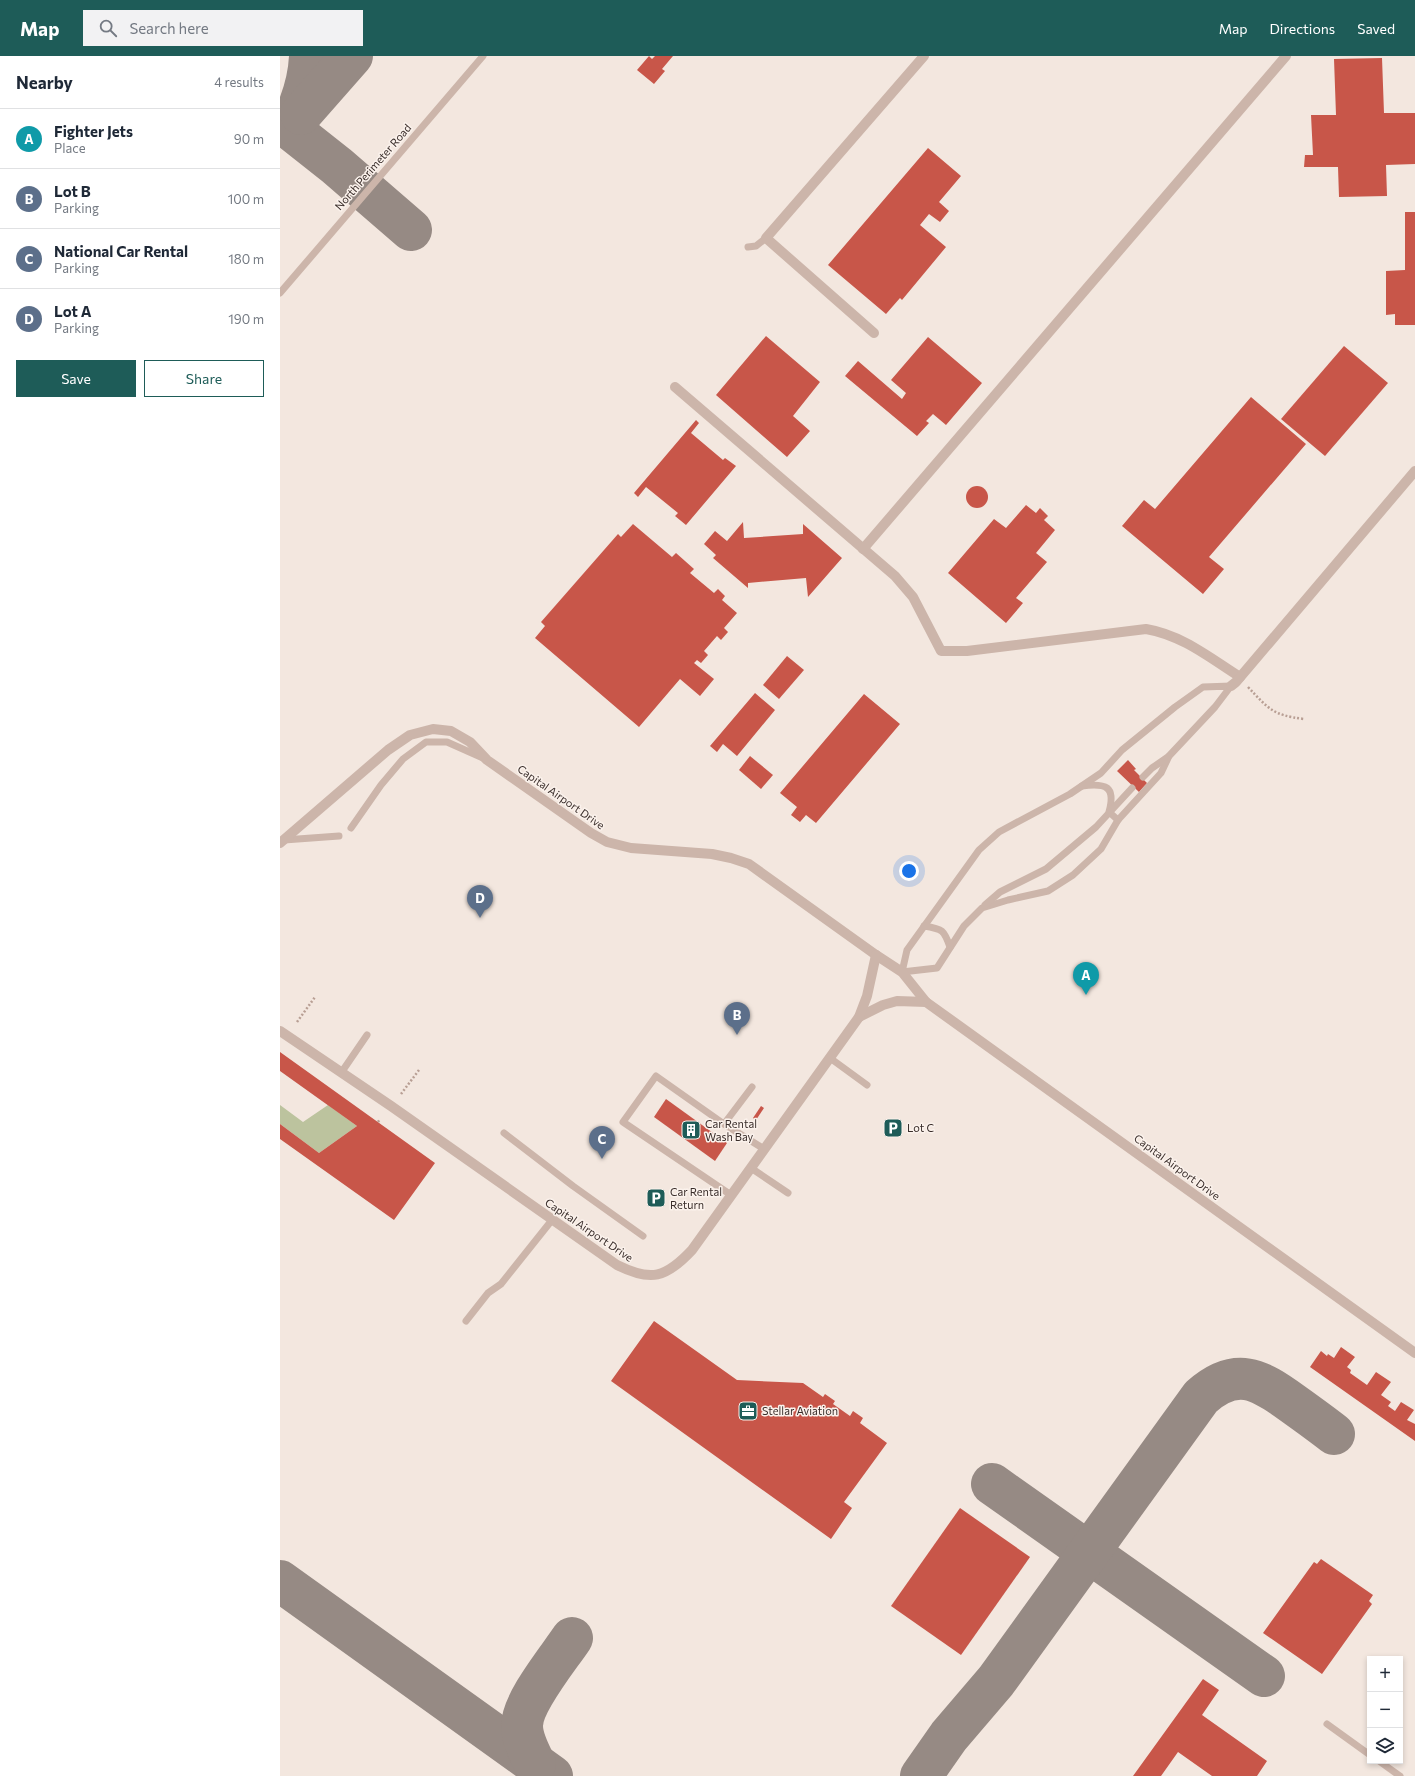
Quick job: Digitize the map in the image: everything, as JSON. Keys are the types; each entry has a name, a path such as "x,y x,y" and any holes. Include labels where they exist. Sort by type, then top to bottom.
{"street":[{"path":"874,333 766,238 924,56"},
{"path":"863,549 1103,267 1286,56"},
{"path":"675,387 895,576 913,597 941,651 967,651 1146,629 1162,631 1178,638 1243,681"},
{"path":"1231,686 1243,681 1415,471"},
{"name":"Capital Airport Drive","path":"282,841 388,750 410,735 433,729 451,731 470,742 487,760 591,833 607,842 631,848 712,854 749,864 876,956 902,972 926,1002 1415,1353"},
{"name":"Capital Airport Drive","path":"280,1031 616,1265 631,1272 644,1275 658,1274 673,1269 692,1250 859,1017 867,996 876,956"},
{"name":"Capital Airport Drive","path":"859,1017 883,1005 897,1001 926,1002"}],"lane":[{"name":"North Perimeter Road","path":"280,293 483,56"},
{"path":"748,248 756,246 766,238"},
{"path":"1143,777 1152,768 1169,756 1215,707 1231,686"},
{"path":"1132,788 1096,827 1046,869 1025,881 1000,892 972,917 937,968 902,972 907,950 979,850 999,832 1080,787 1101,773 1122,750 1175,707 1203,687 1231,686"},
{"path":"351,828 381,785 403,759 426,742 447,742 487,760"},
{"path":"982,908 1008,900 1048,891 1073,875 1101,849 1118,820 1161,773 1169,756"},
{"path":"1080,787 1102,785 1110,791 1113,798 1109,812"},
{"path":"1109,812 1118,820"},
{"path":"282,841 339,836"},
{"path":"924,926 941,930 945,934 950,947"},
{"path":"341,1073 366,1035"},
{"path":"830,1058 867,1084"},
{"path":"731,1195 623,1122 656,1076 724,1124 764,1149"},
{"path":"724,1124 752,1087"},
{"path":"504,1133 573,1186 643,1236"},
{"path":"750,1168 788,1193"},
{"path":"466,1321 488,1293 501,1284 552,1220"},
{"path":"1327,1724 1367,1752"},
{"path":"1383,1764 1400,1776"}],"path":[{"path":"1243,681 1275,713 1304,719"},
{"path":"296,1022 314,997"},
{"path":"401,1094 419,1070"},
{"path":"378,1122 380,1118"}],"green space":[{"path":"280,1105 303,1122 328,1105 357,1126 319,1153 280,1124"}],"building":[{"path":"649,56 652,59 655,56 673,56 662,69 665,71 654,84 637,70"},
{"path":"1382,58 1384,113 1415,113 1415,164 1386,165 1387,196 1339,197 1338,167 1304,167 1305,155 1313,155 1311,115 1336,115 1334,59"},
{"path":"928,148 961,176 939,202 949,211 940,222 929,214 920,225 946,247 902,300 900,298 886,314 828,265"},
{"path":"1405,212 1415,212 1415,325 1395,325 1395,314 1386,315 1386,271 1405,270"},
{"path":"766,336 820,382 793,416 810,431 787,457 716,395"},
{"path":"928,337 982,383 946,425 933,414 926,421 929,423 917,436 845,376 858,361 902,399 906,393 891,380"},
{"path":"1344,346 1388,383 1325,456 1281,419"},
{"path":"1251,397 1306,444 1209,557 1224,569 1203,594 1122,526 1144,500 1155,509"},
{"path":"696,420 699,423 691,433 723,460 725,458 736,466 686,525 675,516 678,513 646,487 638,497 634,493"},
{"path":"977,486 985,489 988,497 985,505 977,508 969,505 966,497 969,489"},
{"path":"1026,505 1036,513 1040,508 1048,516 1044,520 1055,530 1036,553 1047,562 1016,598 1023,603 1006,623 948,573 994,519 1006,528"},
{"path":"743,522 744,538 803,534 803,524 842,558 808,597 806,578 748,583 748,588 713,558 716,555 704,544 715,531 727,541"},
{"path":"633,524 672,557 676,553 694,569 690,573 714,593 718,589 725,596 722,600 737,613 724,628 728,632 721,640 717,636 704,651 708,655 701,663 697,660 694,663 714,679 700,696 680,679 639,727 535,638 545,626 541,622 618,534 621,537"},
{"path":"787,656 804,670 779,699 763,685"},
{"path":"755,693 775,710 737,756 723,744 717,752 710,746"},
{"path":"864,694 900,724 816,823 806,815 800,822 791,815 797,807 780,793"},
{"path":"750,756 773,775 761,789 739,770"},
{"path":"1128,760 1136,769 1134,770 1147,783 1139,792 1117,771"},
{"path":"280,1052 435,1163 394,1220 280,1139 280,1124 319,1153 357,1126 280,1071"},
{"name":"Car Rental Wash Bay","path":"666,1099 727,1143 715,1161 654,1117"},
{"path":"761,1106 764,1108 756,1120 753,1118"},
{"path":"654,1321 737,1380 803,1383 823,1397 825,1394 835,1401 833,1404 850,1416 853,1411 863,1418 860,1423 887,1443 844,1502 852,1508 831,1539 611,1381"},
{"path":"1341,1347 1355,1357 1347,1367 1351,1370 1350,1373 1367,1385 1376,1372 1391,1382 1381,1395 1391,1402 1388,1406 1395,1411 1401,1402 1414,1410 1407,1420 1415,1424 1415,1441 1310,1367 1321,1351 1327,1356 1328,1354 1334,1358"},
{"path":"960,1508 1030,1557 961,1655 891,1606"},
{"path":"1321,1559 1373,1595 1369,1601 1372,1604 1322,1674 1263,1633 1314,1562 1317,1564"},
{"path":"1203,1679 1219,1690 1202,1715 1267,1761 1257,1776 1212,1776 1178,1752 1161,1776 1133,1776"}],"taxiway":[{"path":"310,56 304,93 289,128 337,166 411,230"},
{"path":"301,114 352,56"},
{"path":"921,1776 949,1736 996,1681 1201,1397 1225,1381 1247,1379 1258,1382 1280,1395 1334,1434"},
{"path":"992,1484 1264,1676"},
{"path":"280,1581 552,1776"},
{"path":"535,1764 523,1736 522,1726 524,1716 534,1693 572,1638"}],"place":[{"name":"Lot A","path":"480,918"},
{"name":"Fighter Jets","path":"1086,995"},
{"name":"Lot B","path":"737,1035"},
{"name":"Lot C","path":"893,1128"},
{"name":"Car Rental Wash Bay","path":"691,1130"},
{"name":"National Car Rental","path":"602,1159"},
{"name":"Car Rental Return","path":"656,1198"},
{"name":"Stellar Aviation","path":"748,1411"}]}
